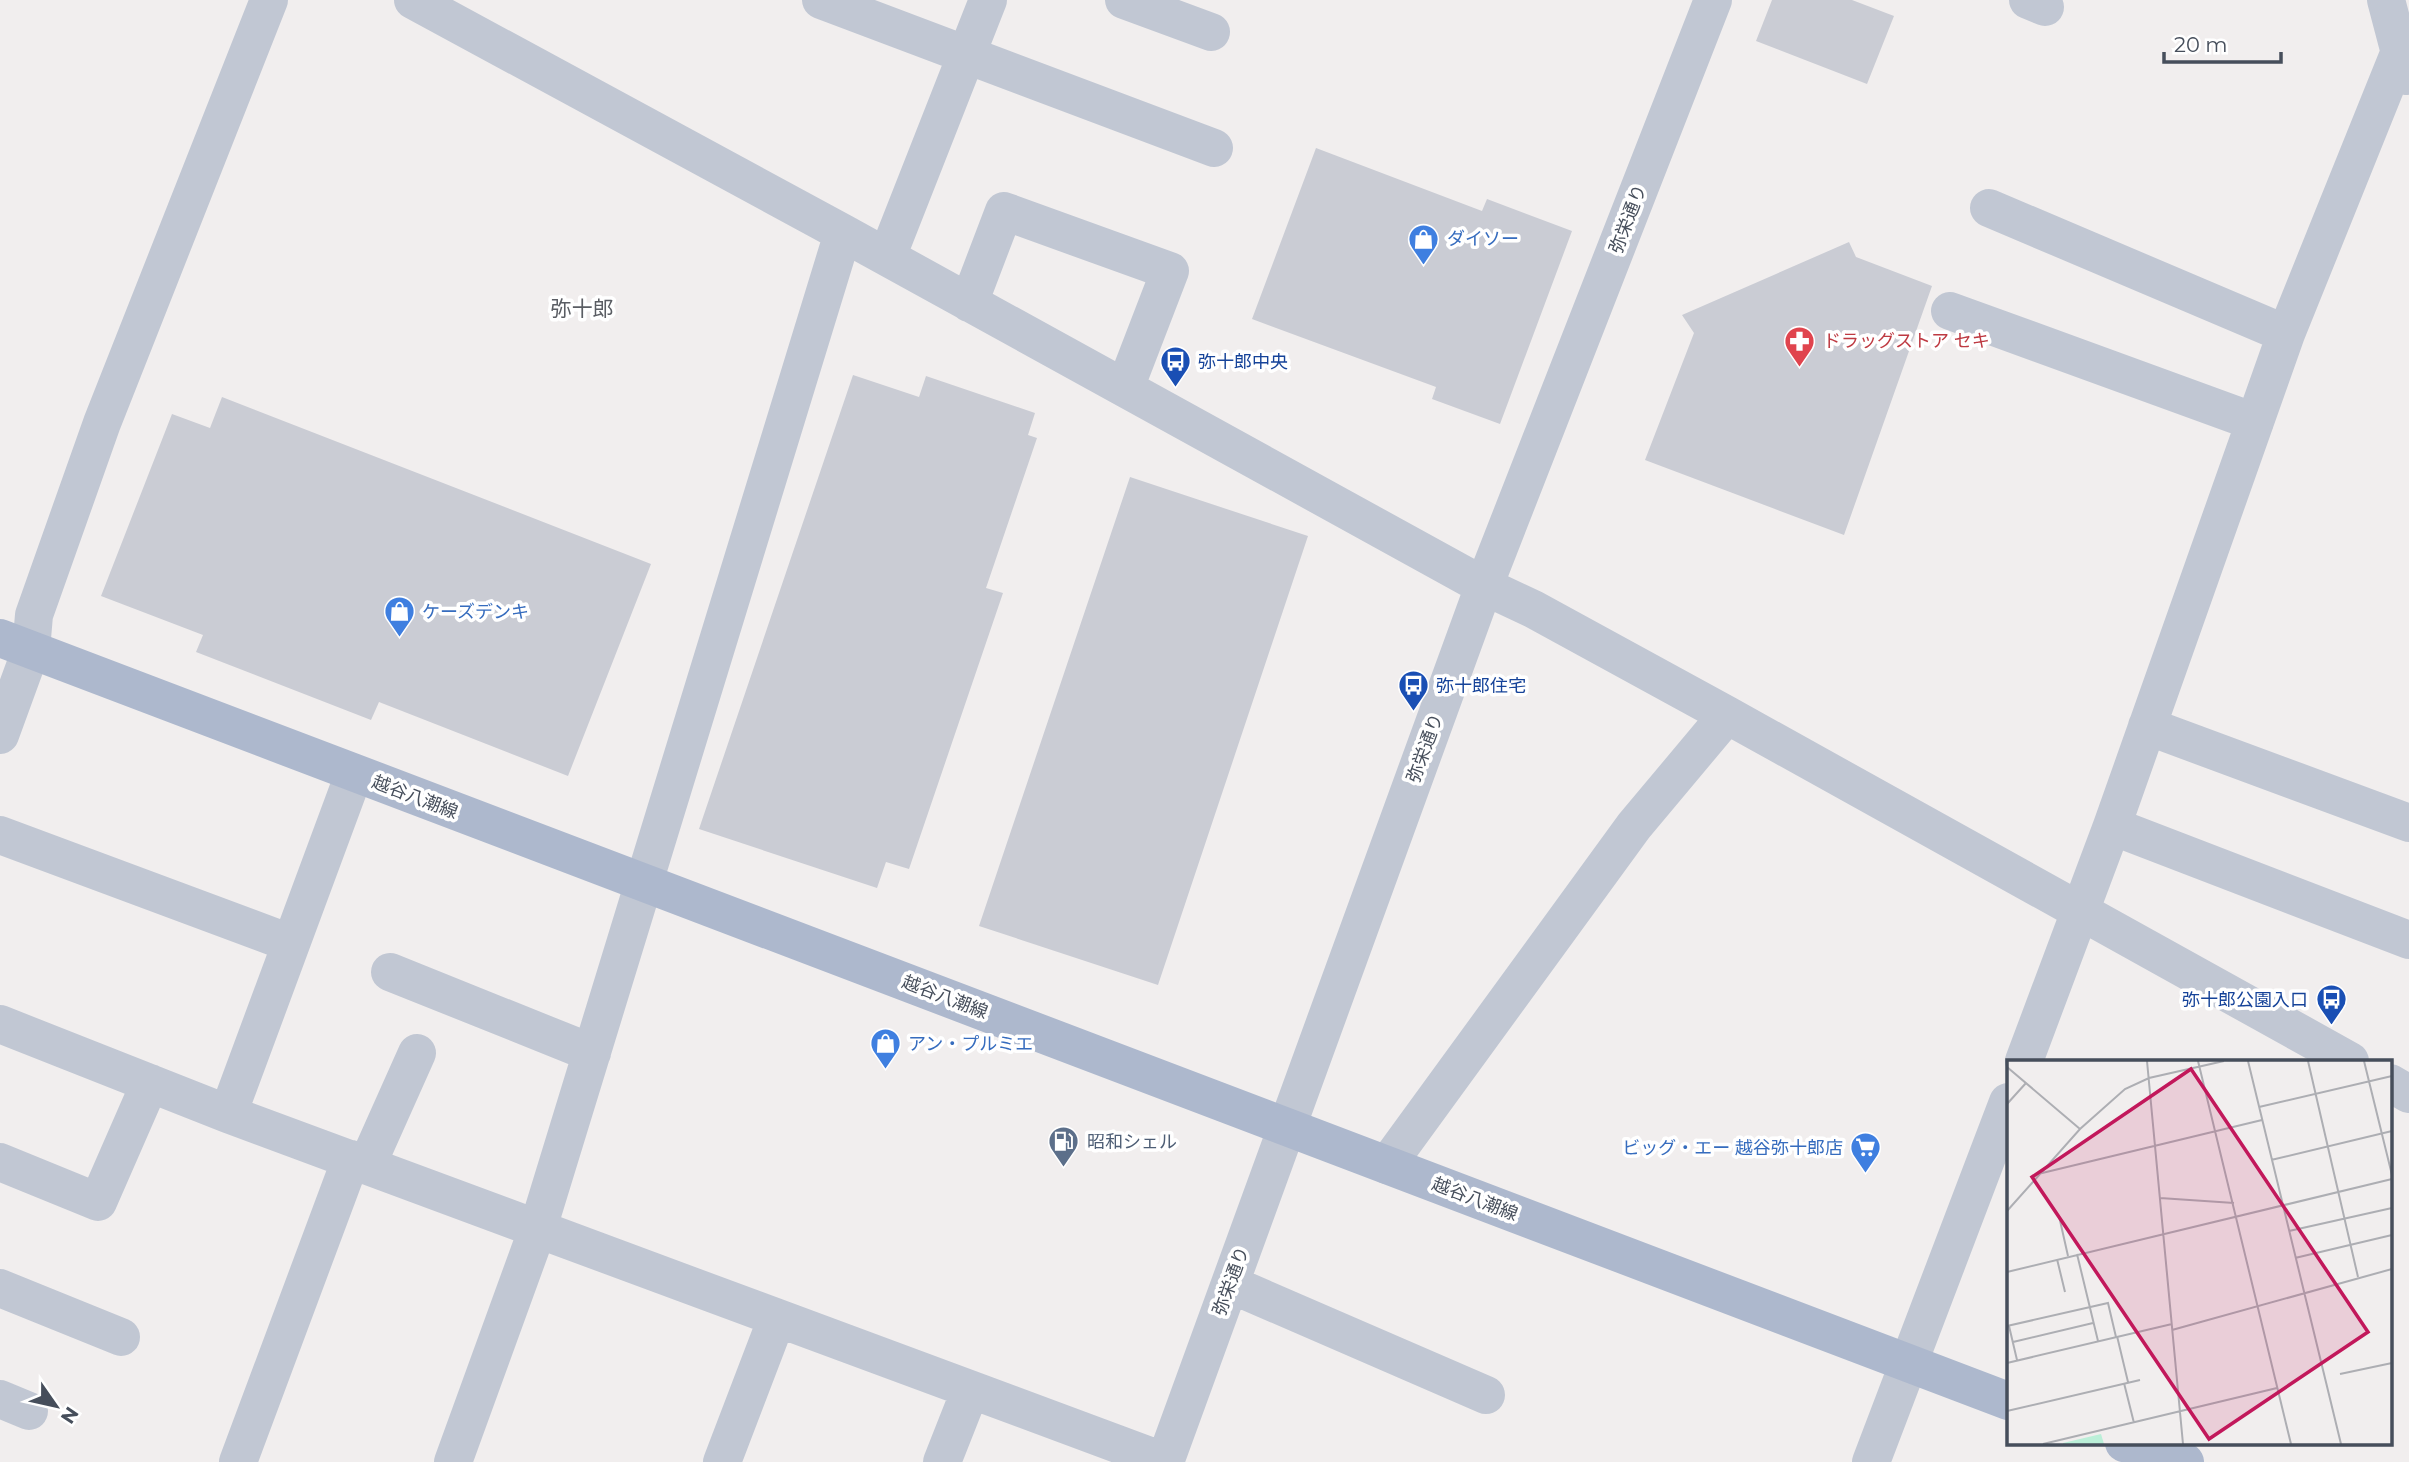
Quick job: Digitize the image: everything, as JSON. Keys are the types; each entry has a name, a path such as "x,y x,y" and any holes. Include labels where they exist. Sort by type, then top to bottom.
{"main road":[{"name":"越谷八潮線","path":"16,644 2007,1402"},
{"path":"2127,1444 2185,1462"}],"street":[{"path":"0,735 16,644 34,615 102,423 269,0"},
{"path":"414,0 1484,586 1533,609 1727,715 2348,1060"},
{"path":"821,0 1214,148"},
{"path":"887,257 988,0"},
{"path":"1124,0 1211,32"},
{"name":"弥栄通り","path":"1165,1462 1484,586 1713,0"},
{"path":"2024,1060 2081,913 2286,334 2405,69 2380,3"},
{"path":"1989,208 2286,334"},
{"path":"970,303 1004,211 1170,271 1125,388"},
{"path":"453,1462 538,1228 843,233"},
{"path":"1950,311 2255,422"},
{"path":"1387,1165 1634,826 1727,715"},
{"path":"2147,726 2409,823"},
{"path":"228,1114 354,774"},
{"path":"2112,825 2409,940"},
{"path":"0,835 290,943"},
{"path":"390,972 592,1053"},
{"path":"0,1024 228,1114 1165,1462"},
{"path":"238,1462 359,1162 417,1053"},
{"path":"0,1162 98,1202 150,1083"},
{"path":"2392,1084 2409,1094"},
{"path":"1871,1462 2007,1105"},
{"path":"1230,1284 1486,1395"},
{"path":"0,1288 121,1336"},
{"path":"722,1462 777,1318"},
{"path":"942,1462 970,1391"}],"building":[{"path":"1772,0 1852,0 1894,16 1867,84 1756,41"},
{"path":"1316,148 1482,211 1487,199 1572,231 1500,424 1432,399 1436,387 1252,319"},
{"path":"1849,242 1856,257 1932,286 1844,535 1645,460 1694,333 1682,315"},
{"path":"853,375 919,397 926,376 1035,413 1028,435 1037,438 986,588 1003,593 909,869 886,862 877,888 699,829"},
{"path":"222,397 651,564 568,776 379,702 371,720 196,652 203,635 101,596 172,414 210,428"},
{"path":"1130,477 1308,536 1158,985 979,926"}],"place":[{"name":"ダイソー","path":"1424,266"},
{"name":"ドラッグストア セキ","path":"1800,368"},
{"name":"弥十郎中央","path":"1175,389"},
{"name":"ケーズデンキ","path":"399,639"},
{"name":"弥十郎住宅","path":"1413,713"},
{"name":"弥十郎公園入口","path":"2331,1027"},
{"name":"アン・プルミエ","path":"885,1071"},
{"name":"昭和シェル","path":"1064,1169"},
{"name":"ビッグ・エー 越谷弥十郎店","path":"1866,1175"}],"district":[{"name":"弥十郎","path":"582,308"}]}
